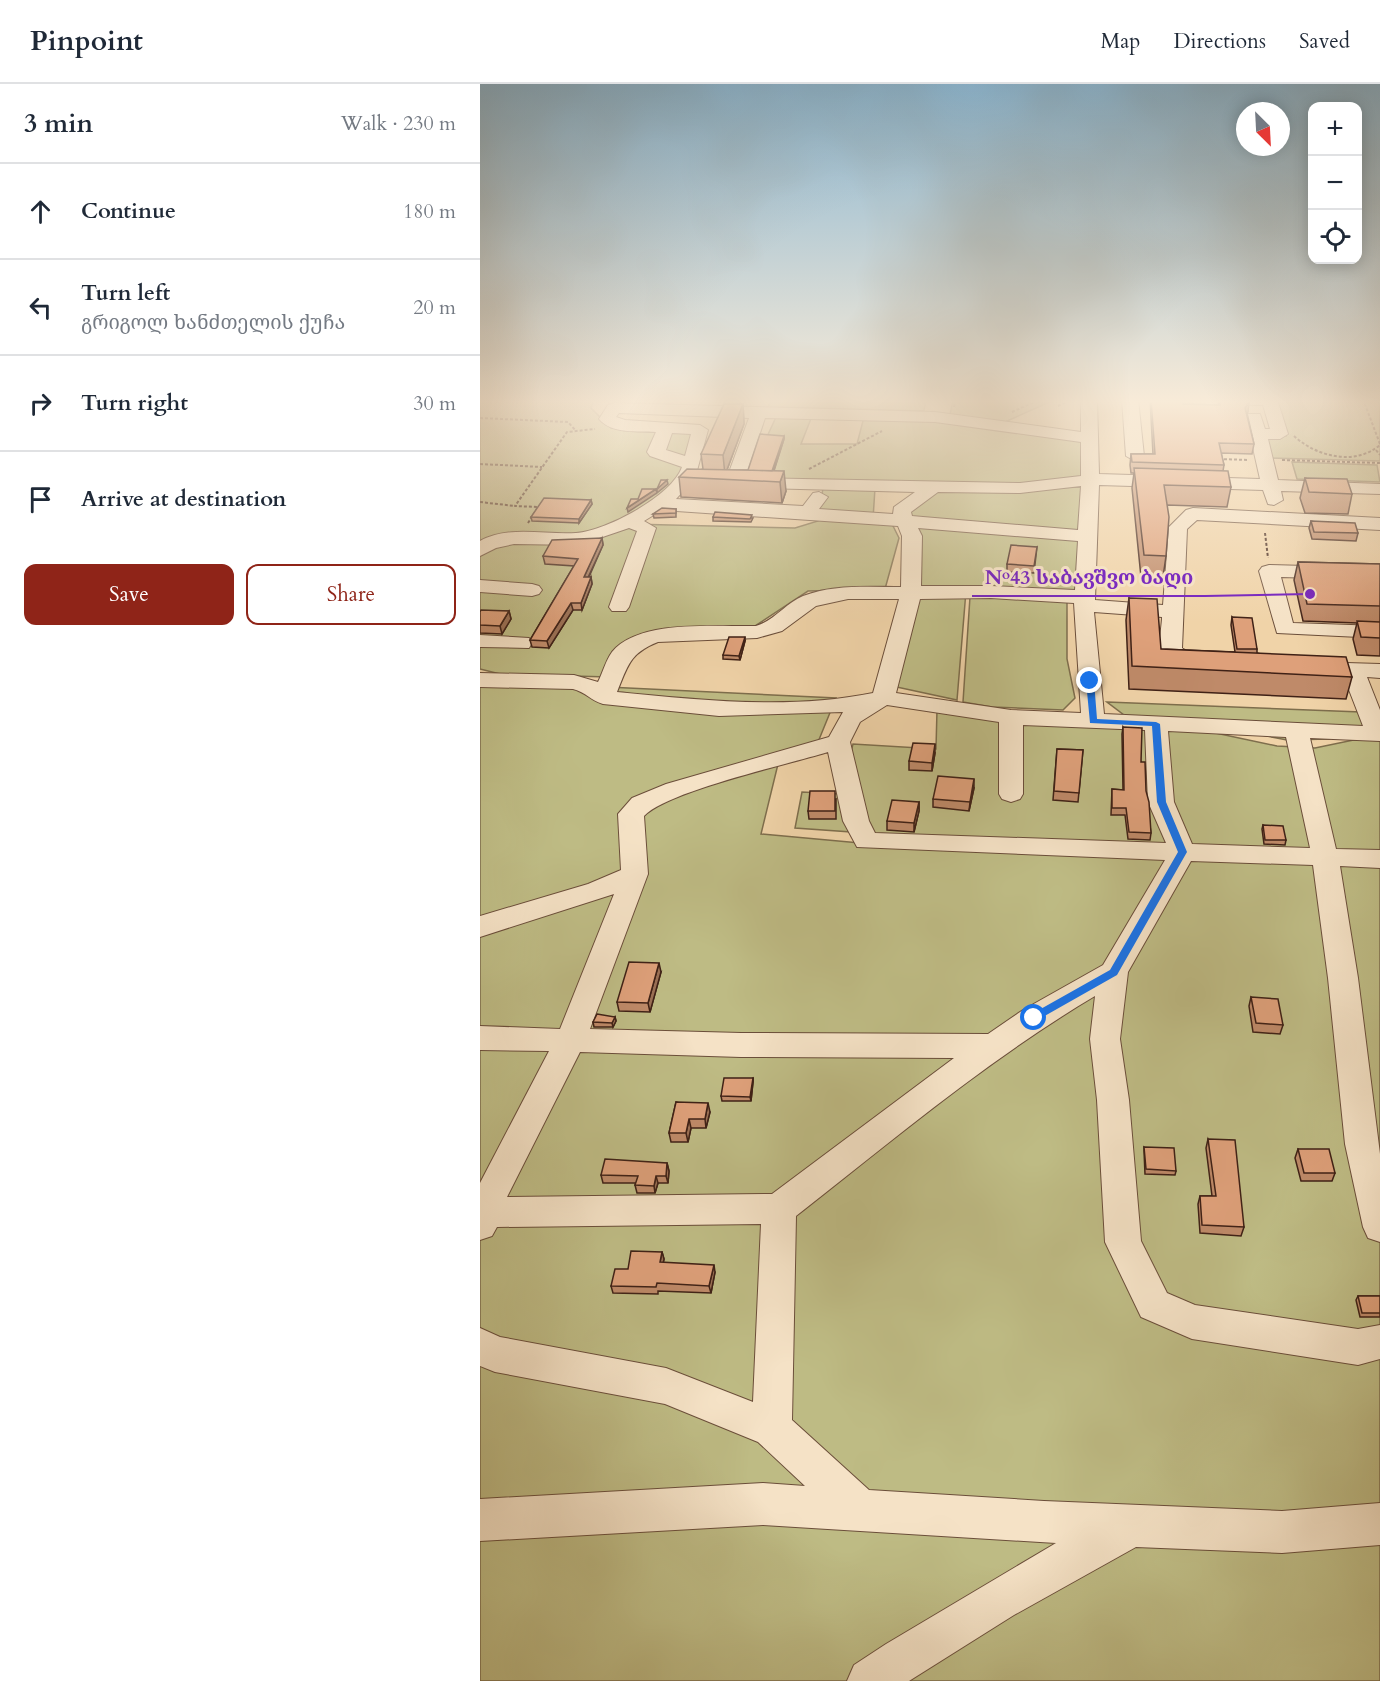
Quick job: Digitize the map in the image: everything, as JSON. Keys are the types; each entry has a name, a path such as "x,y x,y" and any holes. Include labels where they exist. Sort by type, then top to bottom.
{"street":[{"path":"480,550 486,544 519,538 580,539 663,504 687,474"},
{"path":"688,474 709,482 781,484 859,493 906,512 923,523 1088,536"},
{"path":"734,483 737,474"},
{"path":"1090,474 1085,596 1093,721"},
{"path":"1267,474 1271,518"},
{"path":"826,488 1020,488 1067,484 1090,479 1380,489"},
{"path":"663,504 808,512 845,519 906,512 933,487"},
{"path":"808,512 826,488"},
{"path":"906,512 912,536 911,593 883,698 850,718 838,742 856,821 866,841 1380,859"},
{"path":"1225,665 1190,664 1171,650 1178,527 1183,520 1193,514 1380,524"},
{"path":"619,607 646,528 626,521"},
{"path":"1380,574 1269,571 1284,629 1380,632"},
{"path":"480,586 532,590"},
{"path":"603,697 621,655 637,643 655,636 757,632 775,627 809,601 848,593 991,592 1174,602"},
{"path":"480,641 521,643"},
{"path":"1295,668 1380,671"},
{"path":"480,681 574,682 593,687 603,697 719,709 817,708 849,705 883,698 1011,717 1379,734 1353,670"},
{"path":"1011,717 1011,794"},
{"path":"1156,724 1161,802 1183,852"},
{"path":"1296,730 1325,858 1343,978 1360,1144 1380,1227"},
{"path":"838,742 675,789 641,804 631,814 635,874 571,1040 517,1140 481,1216 779,1209 951,1076 1034,1018 1113,972"},
{"path":"1183,852 1113,972 1105,1039 1113,1100 1123,1242 1154,1305 1192,1322 1358,1347 1380,1342"},
{"path":"480,927 504,917 602,890 635,874"},
{"path":"480,1038 741,1045 995,1046"},
{"path":"772,1428 779,1209"},
{"path":"480,1346 495,1354 666,1386 772,1428 860,1510"},
{"path":"480,1520 763,1504 1133,1526 1282,1532 1380,1524"},
{"path":"870,1681 928,1641 1049,1569 1133,1526"}],"path":[{"path":"515,506 537,474"},
{"path":"781,484 801,474"},
{"path":"480,502 538,507 519,538"},
{"path":"1269,571 1271,518"}],"shaded area":[{"path":"480,474 683,474 681,481 656,506 596,532 480,541"},
{"path":"750,474 1083,474 1076,481 1021,485 747,480"},
{"path":"1295,474 1379,474 1380,482 1297,479"},
{"path":"1083,487 1082,531 912,519 910,508 934,491"},
{"path":"823,488 875,488 873,519 891,522 899,538 885,589 808,591 752,628 657,632 609,677 500,674 480,669 480,556 498,545 529,540 586,541 629,524 795,528 818,521"},
{"path":"907,523 1081,539 1077,595 966,591 957,700 878,683 916,538"},
{"path":"970,597 1067,601 1067,659 1075,698 1063,710 992,707 963,702"},
{"path":"480,681 836,698 818,742 778,764 761,834 871,844 1380,867 1380,1681 480,1681"},
{"path":"1107,702 1361,712 1367,728 1329,739 1287,740 1201,723 1132,721"},
{"path":"937,710 994,721 1158,731 1192,728 1277,746 1315,748 1368,737 1380,738 1380,855 894,835 795,828 802,792 840,794 853,744 936,749"}],"building":[{"path":"682,474 783,474 780,482 679,477"},
{"path":"1135,474 1228,474 1231,487 1164,485 1169,517 1166,556 1144,555"},
{"path":"1305,478 1347,479 1352,494 1309,492"},
{"path":"661,480 667,480 657,489"},
{"path":"642,489 656,489 627,508 631,499 638,499"},
{"path":"544,498 591,500 579,519 531,517"},
{"path":"662,508 676,509 676,513 653,514"},
{"path":"715,512 752,515 750,519 713,517"},
{"path":"1311,521 1355,523 1358,533 1314,532"},
{"path":"602,538 584,577 591,577 581,603 571,603 547,641 530,640 578,559 543,556 552,540"},
{"path":"1011,545 1037,547 1034,566 1007,564"},
{"path":"1298,562 1380,564 1380,606 1307,604"},
{"path":"1129,598 1157,599 1161,649 1346,657 1352,677 1132,666"},
{"path":"481,610 509,611 500,626 480,625"},
{"path":"1232,617 1252,618 1257,649 1237,649"},
{"path":"1357,621 1380,622 1380,638 1361,637"},
{"path":"729,637 745,637 739,656 723,655"},
{"path":"1123,727 1142,728 1141,762 1145,762 1151,833 1129,832 1126,808 1112,808 1112,789 1124,790"},
{"path":"913,743 935,744 932,763 909,761"},
{"path":"1057,749 1083,750 1079,793 1054,791"},
{"path":"938,776 974,779 970,802 933,799"},
{"path":"810,791 835,791 835,811 808,811"},
{"path":"892,800 919,802 914,823 887,821"},
{"path":"1263,825 1283,826 1286,840 1265,840"},
{"path":"629,962 659,963 648,1003 617,1002"},
{"path":"1251,997 1278,999 1283,1025 1256,1023"},
{"path":"597,1014 615,1017 612,1023 593,1022"},
{"path":"724,1078 753,1078 750,1097 721,1096"},
{"path":"676,1102 708,1103 705,1119 689,1119 686,1133 669,1133"},
{"path":"1208,1139 1235,1140 1244,1227 1202,1225 1200,1196 1216,1196"},
{"path":"1144,1147 1174,1148 1176,1171 1146,1169"},
{"path":"1298,1149 1329,1149 1335,1173 1304,1173"},
{"path":"605,1159 667,1163 666,1176 656,1176 654,1186 635,1185 638,1176 601,1175"},
{"path":"631,1251 662,1252 660,1262 714,1265 709,1286 657,1283 656,1287 611,1286 615,1269 628,1269"},
{"path":"1358,1296 1380,1296 1380,1313 1362,1313"}],"place":[{"name":"№43 საბავშვო ბაღი","path":"1310,594"}],"route":[{"path":"1034,1018 1113,972 1183,852 1161,802 1156,724 1093,721 1090,681"}]}
